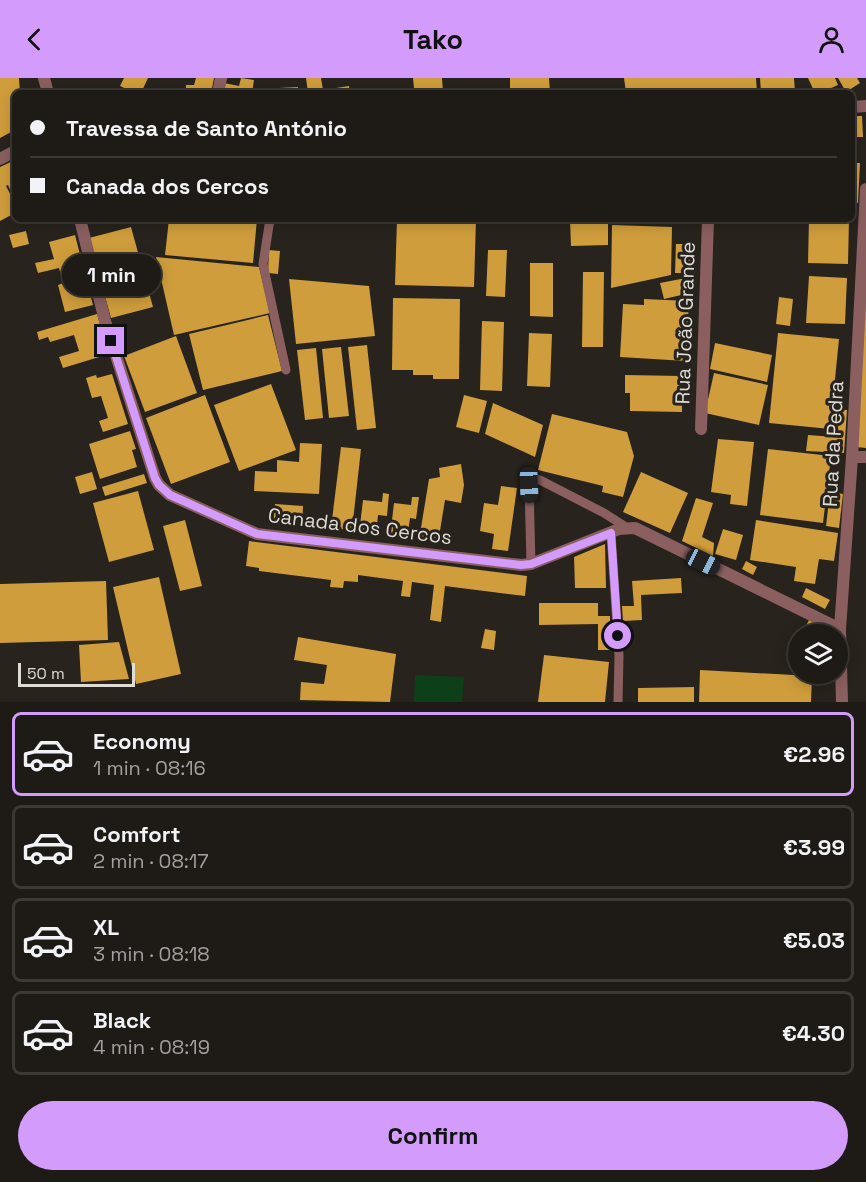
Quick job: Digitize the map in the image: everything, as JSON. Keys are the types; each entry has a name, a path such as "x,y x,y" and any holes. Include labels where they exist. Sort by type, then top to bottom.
{"street":[{"name":"Rua da Pedra","path":"840,624 852,458 866,189"},
{"name":"Canada dos Cercos","path":"81,222 105,321 123,381 155,478 164,490 257,534 526,565"},
{"name":"Rua João Grande","path":"701,429 708,222"},
{"path":"852,458 866,457"},
{"path":"526,565 627,527 635,528 830,624"},
{"name":"Rua da Pedra","path":"842,684 842,702"}],"lane":[{"path":"270,222 263,264 286,370"},
{"path":"526,565 529,485 534,479 604,513 627,527"},
{"path":"611,533 619,657 618,702"}],"green space":[{"path":"415,675 464,677 462,702 414,702"}],"building":[{"path":"0,78 19,78 20,90 12,90 12,132 0,138"},
{"path":"124,78 148,78 142,90 129,90 120,86"},
{"path":"196,78 214,78 212,90 186,90 186,85 194,85"},
{"path":"241,78 254,80 252,90 223,90 224,83 239,86"},
{"path":"306,78 321,78 323,90 308,90"},
{"path":"413,78 442,78 443,90 383,90 414,88"},
{"path":"510,78 549,78 550,90 510,90"},
{"path":"624,78 756,78 757,90 626,90"},
{"path":"760,78 794,78 795,90 761,90"},
{"path":"808,78 835,78 838,85 827,90 814,90"},
{"path":"838,78 857,78 860,83 845,90"},
{"path":"349,86 350,90 323,90"},
{"path":"298,87 298,90 279,90 279,88"},
{"path":"152,88 186,90 152,90"},
{"path":"855,116 862,116 863,137 855,137"},
{"path":"12,161 12,192 8,185 6,186 12,197 12,215 0,221 0,167"},
{"path":"855,163 860,163 858,203 855,202"},
{"path":"169,222 257,222 253,263 165,255"},
{"path":"397,222 476,222 474,287 395,285"},
{"path":"570,222 608,222 608,245 571,246"},
{"path":"809,222 849,222 848,264 808,263"},
{"path":"612,225 672,227 671,275 611,288"},
{"path":"131,227 153,307 111,318 89,238"},
{"path":"26,231 29,244 13,248 9,235"},
{"path":"75,235 93,305 65,312 58,285 63,283 59,268 38,273 35,263 54,259 49,242"},
{"path":"676,244 696,244 695,273 675,273"},
{"path":"269,250 280,251 278,274 268,273"},
{"path":"488,250 507,250 505,297 486,296"},
{"path":"156,257 259,267 270,313 174,335"},
{"path":"530,263 553,263 553,317 530,316"},
{"path":"583,272 604,272 603,347 582,347"},
{"path":"809,276 847,278 845,324 806,323"},
{"path":"686,278 690,293 664,299 660,283"},
{"path":"289,279 369,286 375,336 296,344"},
{"path":"866,294 866,448 856,447"},
{"path":"779,297 793,299 790,326 776,324"},
{"path":"393,298 460,299 459,379 433,379 433,375 413,375 413,370 392,370"},
{"path":"644,299 689,301 686,361 620,357 623,304 644,305"},
{"path":"97,314 109,354 63,368 59,357 79,351 74,335 50,342 48,337 39,340 37,332"},
{"path":"268,315 282,371 203,390 189,334"},
{"path":"482,321 504,322 502,391 480,390"},
{"path":"529,333 552,334 550,387 527,386"},
{"path":"778,333 839,339 830,429 769,423"},
{"path":"176,336 197,393 145,412 124,356"},
{"path":"715,343 772,355 767,382 710,369"},
{"path":"367,345 376,428 357,430 348,347"},
{"path":"341,347 349,416 329,418 322,349"},
{"path":"316,348 323,418 305,420 297,350"},
{"path":"714,373 768,385 759,425 705,413"},
{"path":"112,374 128,424 103,432 99,421 108,418 101,396 92,398 86,378"},
{"path":"625,375 682,376 682,412 630,411 630,393 625,393"},
{"path":"271,384 296,450 239,471 214,405"},
{"path":"205,395 230,462 171,484 146,418"},
{"path":"464,395 487,401 479,433 456,427"},
{"path":"493,403 543,425 535,457 485,434"},
{"path":"836,409 847,410 844,453 806,451 808,435 835,437"},
{"path":"552,414 627,432 634,456 623,497 602,492 603,486 538,470"},
{"path":"130,431 136,449 132,450 137,467 100,479 89,444"},
{"path":"718,439 754,442 747,506 730,504 731,495 711,492"},
{"path":"300,443 322,444 319,494 254,491 255,471 277,472 277,460 299,462"},
{"path":"341,447 361,449 352,530 331,528"},
{"path":"768,449 831,456 823,523 760,515"},
{"path":"461,464 464,485 461,503 445,500 438,543 419,540 429,479 440,477 439,468"},
{"path":"92,472 97,489 80,494 75,477"},
{"path":"641,472 688,493 670,533 623,512"},
{"path":"144,474 147,483 105,496 102,487"},
{"path":"501,486 517,488 508,551 492,549 494,534 480,531 484,503 498,505"},
{"path":"138,491 154,550 109,562 93,503"},
{"path":"830,492 843,494 839,528 826,526"},
{"path":"383,493 389,494 387,516 378,515 376,536 359,534 363,500 382,502"},
{"path":"412,497 419,497 416,519 410,518 407,539 390,537 394,503 411,505"},
{"path":"696,498 713,503 702,537 714,543 713,556 682,541"},
{"path":"275,504 303,506 302,526 273,524"},
{"path":"185,520 202,586 180,591 163,526"},
{"path":"756,520 838,533 834,561 819,559 815,584 794,581 796,567 750,560"},
{"path":"723,529 743,535 736,560 715,554"},
{"path":"249,541 527,576 525,596 445,586 441,622 430,620 434,585 412,582 410,597 401,596 403,581 358,575 358,582 344,581 343,588 330,587 331,580 259,571 259,568 246,566"},
{"path":"605,544 606,588 575,588 574,557"},
{"path":"746,561 757,567 753,575 742,569"},
{"path":"159,577 181,674 136,684 113,587"},
{"path":"681,578 682,593 641,595 642,620 623,621 622,606 634,606 632,581"},
{"path":"106,581 108,640 0,643 0,584"},
{"path":"806,588 830,600 825,609 802,597"},
{"path":"539,603 598,603 598,616 610,616 610,650 598,650 598,624 539,625"},
{"path":"485,629 496,631 494,650 481,648"},
{"path":"298,637 396,654 390,702 300,700 301,682 324,684 327,665 294,660"},
{"path":"119,642 129,679 81,682 79,645"},
{"path":"544,655 609,662 605,702 538,702"},
{"path":"700,670 788,675 788,684 812,684 811,702 699,702"},
{"path":"694,687 694,702 638,702 638,688"}],"route":[{"path":"111,341 155,478 170,495 257,534 521,565 531,564 611,533 618,636"}]}
